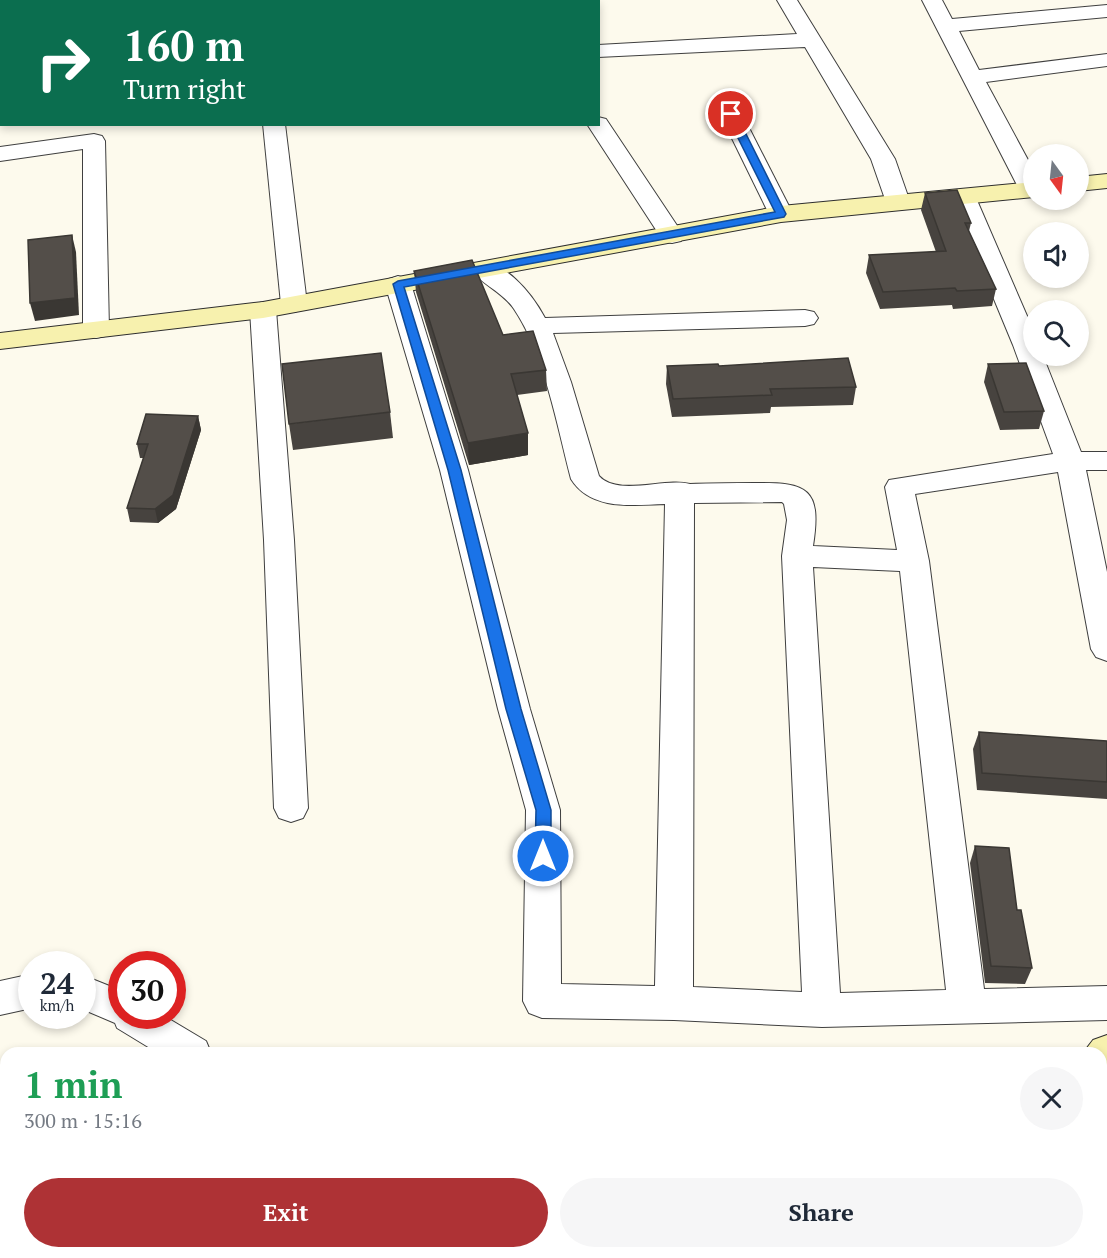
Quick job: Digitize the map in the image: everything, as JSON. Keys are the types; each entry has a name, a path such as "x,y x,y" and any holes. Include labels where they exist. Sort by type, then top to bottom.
{"street":[{"path":"786,0 883,159 898,202"},
{"path":"932,0 1023,172"},
{"path":"945,26 1107,11"},
{"path":"600,51 810,40"},
{"path":"973,77 1107,60"},
{"path":"731,114 781,214"},
{"path":"274,126 294,304"},
{"path":"599,126 672,236"},
{"path":"0,154 94,141 96,330"},
{"path":"1089,183 1107,181"},
{"path":"0,341 263,310 781,214 964,198 1023,190"},
{"path":"964,198 1026,345 1070,461 1106,633"},
{"path":"483,269 516,294 536,326 563,398 585,478 593,489 613,495 680,491 788,492 797,497 802,506 797,556 822,1010"},
{"path":"398,284 454,470 514,709 543,810 542,1001 674,1003 822,1010 1107,1003"},
{"path":"263,310 279,540 291,808"},
{"path":"536,326 805,318"},
{"path":"967,1008 914,561 899,487 1070,461 1107,461"},
{"path":"674,1003 680,491"},
{"path":"797,556 914,561"},
{"path":"0,998 18,995"},
{"path":"152,1029 182,1047"}],"building":[{"path":"957,190 971,223 965,223 996,289 957,291 955,288 883,292 869,255 946,251 925,193"},
{"path":"72,235 75,298 30,303 28,240"},
{"path":"472,260 503,335 533,331 546,370 511,374 528,433 468,443 414,271"},
{"path":"381,353 390,412 289,424 282,364"},
{"path":"848,358 856,387 770,389 772,395 673,399 667,366 718,364 719,366"},
{"path":"1023,363 1023,366 1027,366 1044,411 1004,412 988,364"},
{"path":"146,414 198,416 173,495 155,509 127,508 148,444 137,444"},
{"path":"979,732 1107,741 1107,782 982,773"},
{"path":"975,846 1009,848 1017,910 1021,910 1032,968 991,966"}],"route":[{"path":"543,856 543,810 514,709 454,470 398,284 672,236 781,214 731,114"}]}
